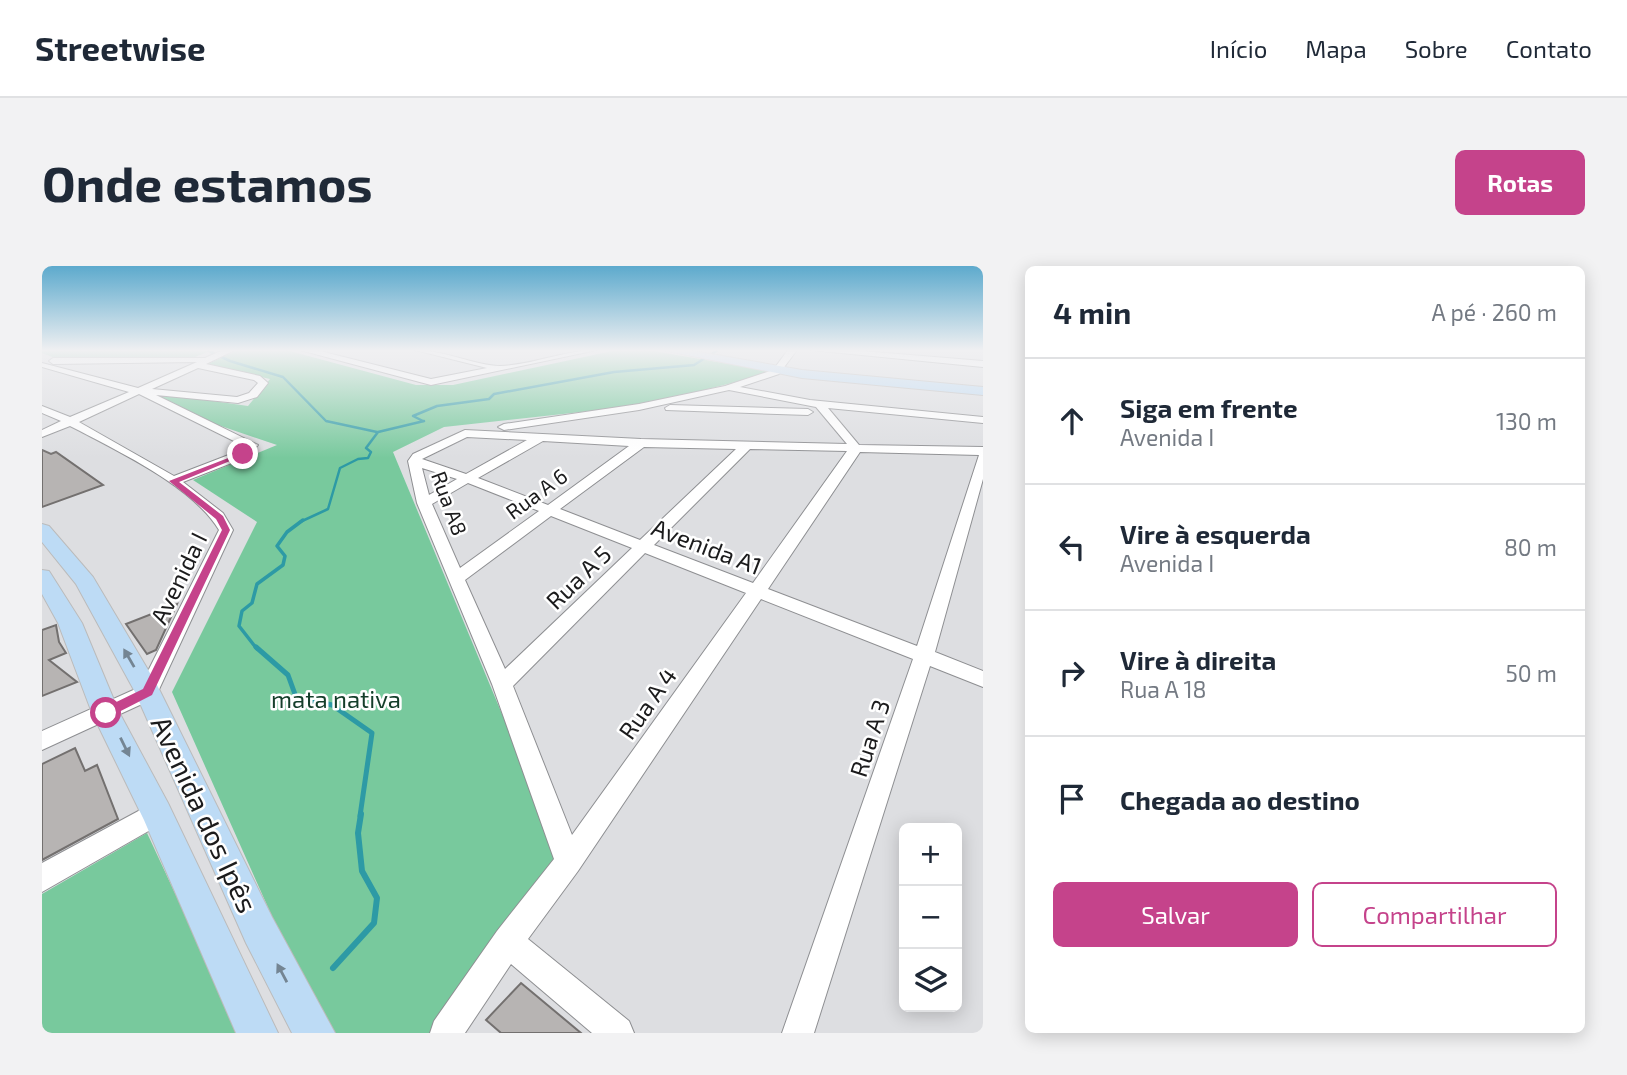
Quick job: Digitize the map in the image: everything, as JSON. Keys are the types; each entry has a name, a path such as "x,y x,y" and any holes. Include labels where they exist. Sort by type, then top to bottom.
{"main road":[{"path":"950,386 983,389"},
{"name":"Avenida dos Ipês","path":"42,530 85,582 148,692 259,930 314,1033"},
{"name":"Avenida dos Ipês","path":"42,576 70,623 106,713 113,720 157,813 257,1033"}],"street":[{"path":"120,386 252,445 243,454 173,481"},
{"path":"42,428 147,386"},
{"path":"136,391 172,392 238,400 253,395 261,386"},
{"path":"465,433 639,407 733,386"},
{"path":"727,388 823,408 856,447"},
{"path":"639,407 823,408 983,420"},
{"name":"Avenida I","path":"42,409 69,419 173,481 220,517 226,530 148,692"},
{"path":"42,434 69,419"},
{"name":"Rua A8","path":"569,862 502,684 424,503 414,461 425,451 465,433 641,443 983,451"},
{"path":"424,503 541,437"},
{"name":"Rua A 6","path":"457,578 545,510 641,443"},
{"name":"Rua A 5","path":"502,684 747,445"},
{"name":"Rua A 4","path":"446,1033 508,942 569,862 856,447"},
{"name":"Rua A 3","path":"798,1033 924,656 983,457"},
{"name":"Avenida A1","path":"414,461 469,479 983,679"},
{"path":"42,741 148,692"},
{"path":"42,878 157,813"},
{"path":"508,942 617,1033"}],"green space":[{"name":"mata nativa","path":"264,386 721,386 645,405 444,427 393,452 564,863 438,1033 324,1033 172,692 257,522 193,480 277,445 218,425 150,392 248,406"},
{"path":"147,833 240,1033 42,1033 42,894"}],"building":[{"path":"42,450 51,454 56,452 103,485 42,507"},
{"path":"177,604 156,650 147,654 126,624"},
{"path":"56,625 59,642 66,653 49,660 77,682 42,696 42,630"},
{"path":"75,748 85,771 97,765 118,819 42,860 42,764"},
{"path":"521,983 581,1033 501,1033 486,1020"}],"waterway":[{"path":"292,386 326,421 377,432"},
{"path":"423,421 413,416 437,406 489,399 494,394 539,386"},
{"path":"301,522 328,509 340,468 358,459 368,458 371,452 366,448 378,432 424,421"},
{"path":"257,649 239,626 242,611 252,603 257,584 283,565 285,556 277,546 287,532 301,522"},
{"path":"256,647 288,675 296,697 332,705 372,733 360,816"},
{"path":"333,968 374,923 377,898 362,871 358,833 361,814"}],"route":[{"path":"106,713 148,692 226,530 225,522 220,517 173,481 243,454"}]}
